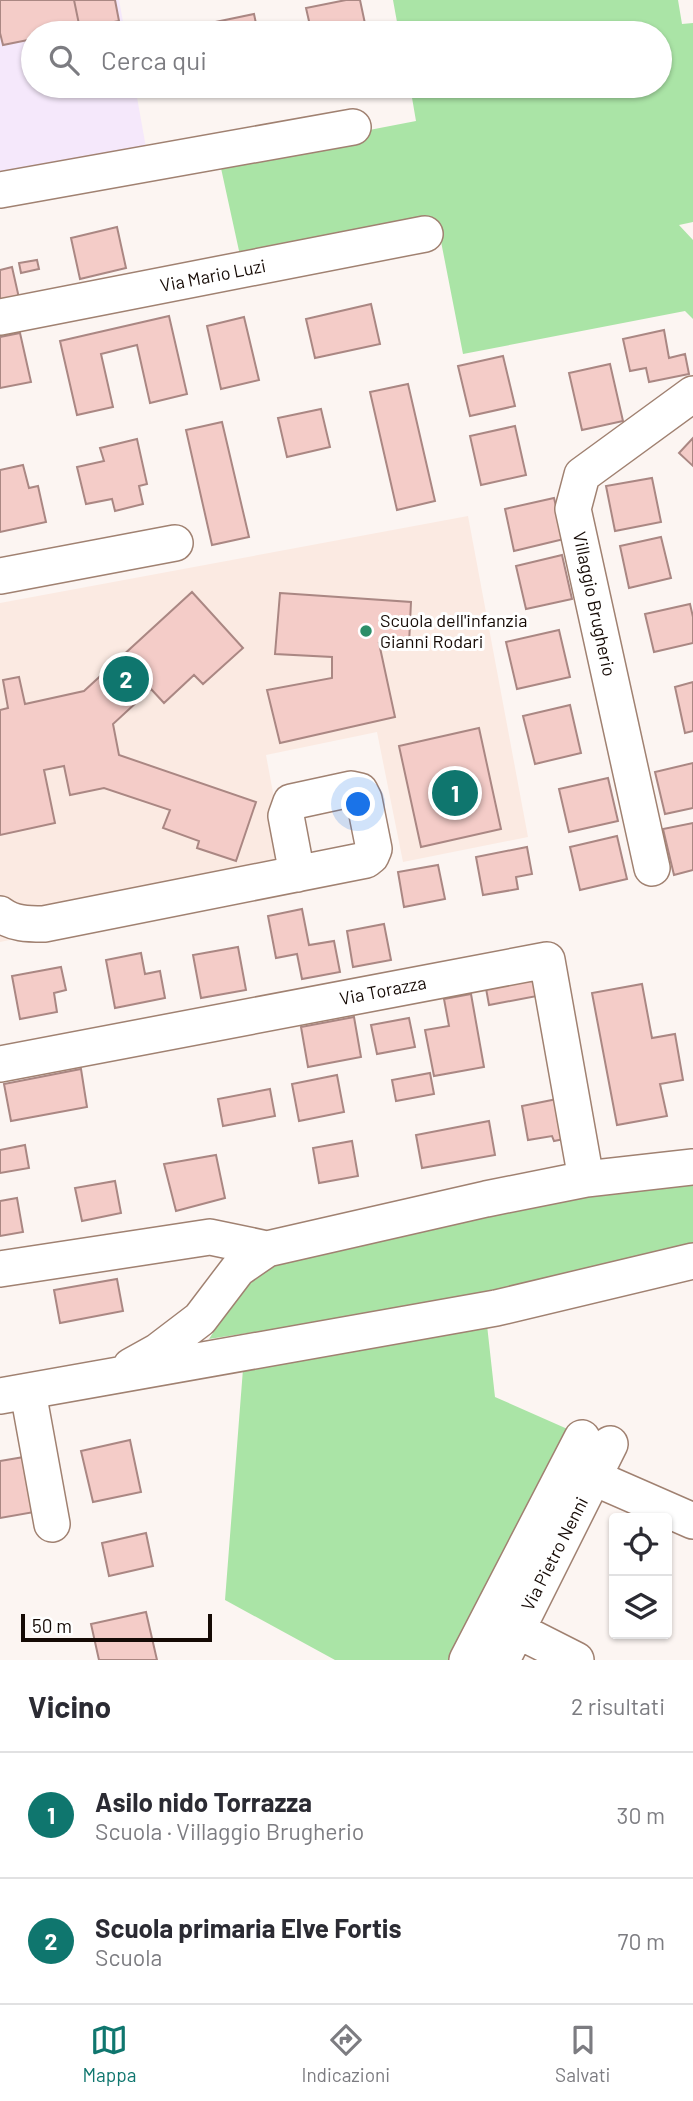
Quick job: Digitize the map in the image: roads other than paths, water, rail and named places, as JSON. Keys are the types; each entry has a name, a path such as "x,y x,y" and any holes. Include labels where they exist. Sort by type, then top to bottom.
{"street":[{"path":"0,190 353,127"},
{"name":"Via Mario Luzi","path":"0,317 425,234"},
{"name":"Villaggio Brugherio","path":"652,868 573,509 582,475 693,394"},
{"path":"0,576 175,543"},
{"path":"0,914 25,924 44,924 297,874"},
{"name":"Via Torazza","path":"0,1064 547,960 586,1179"},
{"path":"106,1378 158,1351 200,1319 238,1269 267,1249 586,1179 693,1167"},
{"path":"0,1269 210,1237 267,1249"},
{"path":"52,1524 10,1394 496,1308 691,1267"},
{"path":"200,1319 196,1330 197,1343 202,1349 218,1357"},
{"name":"Via Pietro Nenni","path":"467,1660 503,1636 588,1456 693,1521"},
{"path":"503,1636 576,1660"}],"place":[{"name":"Scuola dell'infanzia Gianni Rodari","path":"366,631"},
{"name":"Scuola primaria Elve Fortis","path":"126,679"},
{"name":"Asilo nido Torrazza","path":"455,793"}]}
